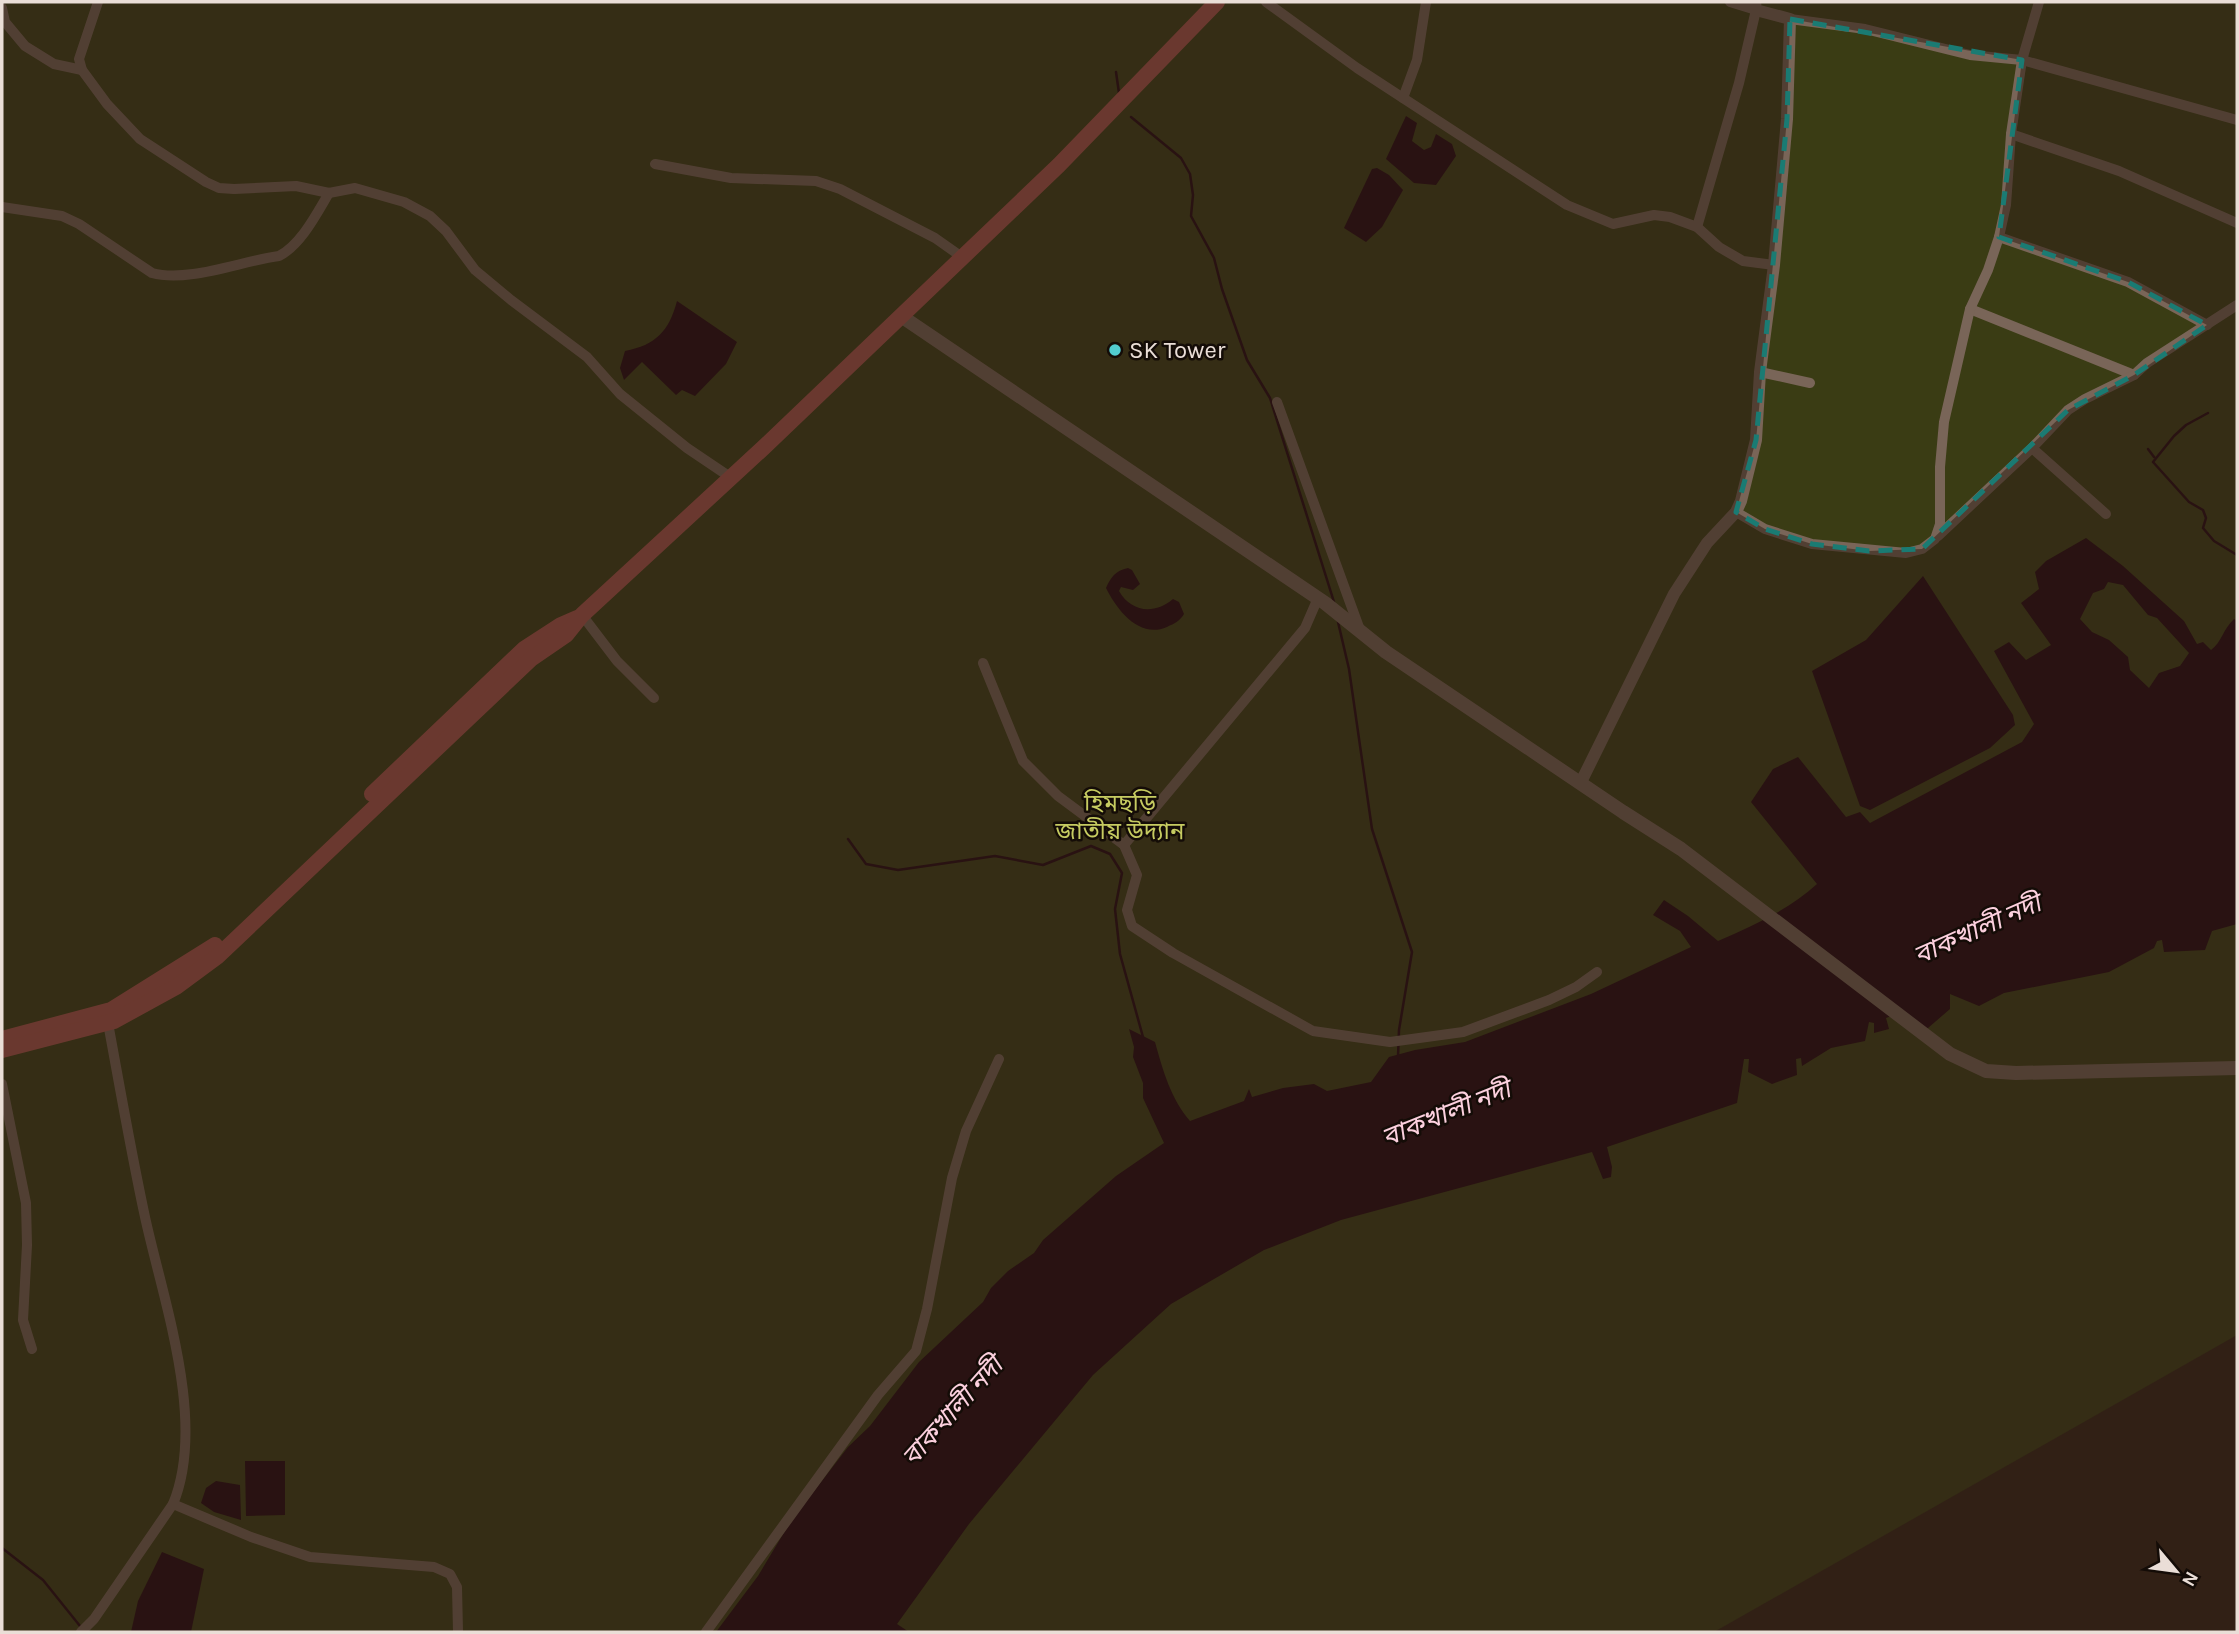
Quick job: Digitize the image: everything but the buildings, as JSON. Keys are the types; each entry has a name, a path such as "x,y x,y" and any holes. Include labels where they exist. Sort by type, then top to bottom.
{"main road":[{"path":"2,1050 108,1023 176,987 218,956 531,659 566,635 582,615 1059,165 1213,3"},
{"path":"901,316 1321,601 1386,652 1681,849 1950,1054 1986,1071 2016,1073 2237,1068"},
{"path":"2,1039 111,1010 211,948 524,649 582,615"}],"street":[{"path":"98,2 79,59 82,70 107,104 140,139 219,188 296,186 330,193 355,188 404,202 430,216 484,277 587,356 630,402 687,448 730,477"},
{"path":"1266,2 1357,68 1512,168 1538,188 1613,224 1654,215 1670,217 1697,228 1719,247 1743,261 1774,265"},
{"path":"1403,98 1416,60 1426,2"},
{"path":"1730,2 1756,6 1790,19 1865,29 1970,55 2022,60 2237,120"},
{"path":"1935,539 1940,524 1940,467 1944,422 1970,309 1988,270 1999,237 2006,205 2011,134 2022,60 2039,2"},
{"path":"1697,228 1739,83 1756,6"},
{"path":"2,8 5,22 25,46 54,64 82,70"},
{"path":"1581,782 1674,594 1707,543 1736,512 1741,501 1756,440 1760,372 1774,265 1787,119 1790,19"},
{"path":"2011,134 2119,171 2237,223"},
{"path":"655,164 731,178 816,181 841,189 935,238 962,257"},
{"path":"2,207 62,216 79,224 152,273 162,276 183,275 279,256 286,252 301,234 330,193"},
{"path":"1999,237 2128,282 2207,325"},
{"path":"1736,512 1765,529 1812,544 1906,553 1922,548 1935,539 2068,410 2134,375 2147,363 2237,305"},
{"path":"1970,309 2134,375"},
{"path":"1760,372 1810,383"},
{"path":"1277,402 1360,631"},
{"path":"2032,447 2106,514"},
{"path":"1124,845 1305,628 1321,601"},
{"path":"582,615 617,661 654,698"},
{"path":"983,663 1023,761 1058,796 1124,845 1138,875 1127,910 1132,926 1173,953 1313,1031 1390,1042 1463,1032 1549,1000 1576,987 1597,972"},
{"path":"81,1632 94,1619 173,1504 181,1485 184,1458 183,1392 176,1341 139,1187 108,1023"},
{"path":"706,1632 878,1395 916,1351 965,1131 999,1059"},
{"path":"2,1084 26,1203 23,1320 32,1349"},
{"path":"173,1504 251,1537 310,1557 434,1567 450,1574 457,1587 458,1632"}],"highlighted area":[{"path":"1790,19 2022,60 1999,237 2128,282 2207,325 2134,375 2068,410 1922,549 1869,551 1812,544 1765,529 1736,512 1756,440 1787,119"}],"green space":[{"name":"হিমছড়ি জাতীয় উদ্যান","path":"2,2 2237,2 2237,1335 1714,1632 2,1632"}],"water":[{"path":"1406,116 1417,123 1412,141 1424,150 1431,147 1436,134 1452,144 1456,156 1436,185 1414,183 1386,159"},
{"path":"1377,168 1389,175 1403,190 1382,227 1366,242 1344,228 1372,169"},
{"path":"677,301 737,342 726,364 695,396 682,390 676,395 642,362 624,380 620,368 625,351 645,345 660,335 670,321"},
{"name":"বাকখালী নদী","path":"2086,538 2123,566 2184,621 2197,644 2203,642 2211,650 2230,623 2234,619 2237,621 2237,924 2212,931 2205,950 2164,952 2162,940 2157,941 2154,948 2109,972 2004,993 1979,1006 1950,994 1950,1009 1928,1028 1914,1032 1903,1012 1886,1018 1889,1029 1874,1033 1874,1023 1869,1022 1865,1041 1831,1048 1802,1066 1801,1058 1796,1059 1797,1075 1772,1084 1748,1072 1749,1059 1744,1059 1737,1103 1607,1147 1612,1167 1611,1177 1603,1179 1592,1152 1341,1220 1264,1250 1171,1304 1093,1375 969,1524 897,1624 909,1632 716,1632 758,1576 791,1521 919,1362 983,1302 991,1288 1008,1271 1034,1253 1043,1240 1116,1176 1164,1143 1143,1098 1143,1083 1133,1057 1134,1047 1129,1029 1155,1042 1173,1094 1190,1121 1244,1101 1249,1089 1252,1097 1283,1088 1314,1084 1327,1091 1371,1082 1389,1057 1465,1042 1591,994 1691,947 1680,931 1653,915 1664,900 1718,941 1757,923 1795,902 1817,884 1751,802 1773,769 1798,757 1846,817 1860,812 1870,823 2022,742 2034,724 1994,651 2009,642 2026,660 2051,645 2021,603 2039,589 2035,572 2046,561","holes":["2108,582 2123,585 2148,615 2157,618 2189,653 2180,666 2159,673 2149,688 2130,670 2128,657 2109,640 2092,632 2080,619 2093,593 2104,589"]},
{"path":"1128,568 1140,584 1133,590 1121,587 1119,591 1124,598 1143,609 1158,607 1173,599 1179,602 1184,614 1177,622 1157,630 1147,629 1138,626 1123,613 1106,588 1114,575"},
{"path":"1923,576 2013,715 2015,725 1990,748 1870,810 1860,806 1812,671 1866,640"},
{"path":"245,1461 285,1461 285,1515 246,1516"},
{"path":"216,1481 240,1485 241,1520 214,1512 201,1503 206,1488"},
{"path":"162,1552 204,1569 191,1632 131,1632 138,1601"}],"waterway":[{"path":"1116,72 1119,93"},
{"path":"1131,117 1181,158 1190,174 1193,195 1191,216 1214,258 1247,360 1270,398 1334,602"},
{"path":"2208,413 2186,425 2153,462 2189,502 2203,510 2206,518 2203,528 2214,541 2237,555"},
{"path":"2148,449 2154,457"},
{"path":"1338,622 1349,669 1372,829 1412,952 1399,1030 1398,1057"},
{"path":"848,839 866,864 898,870 995,856 1043,865 1091,846 1110,854 1122,873 1115,909 1120,954 1143,1037"},
{"path":"2,1548 43,1580 80,1626"}],"place":[{"name":"SK Tower","path":"1115,350"}]}
